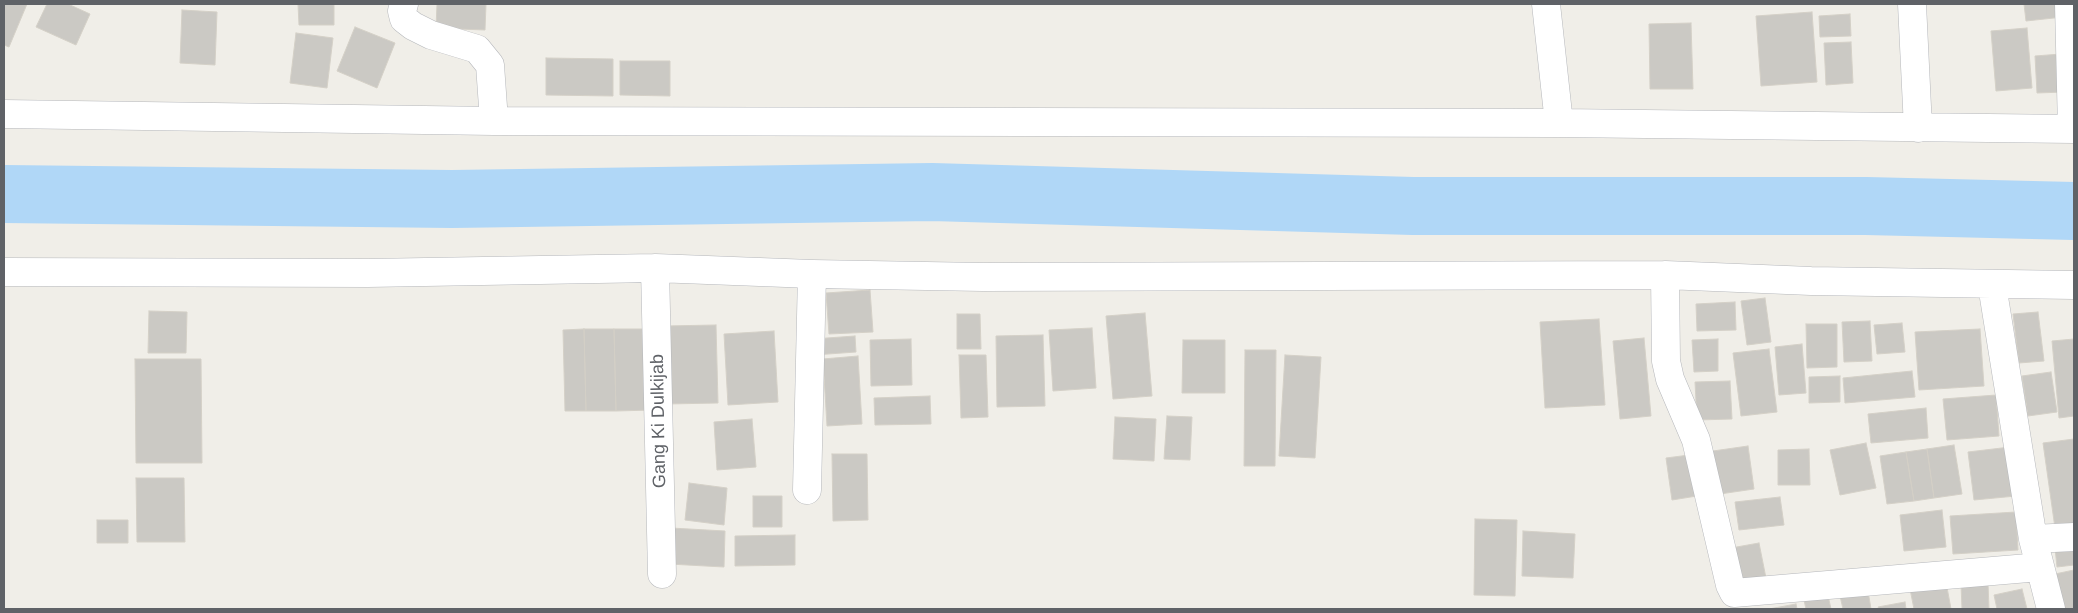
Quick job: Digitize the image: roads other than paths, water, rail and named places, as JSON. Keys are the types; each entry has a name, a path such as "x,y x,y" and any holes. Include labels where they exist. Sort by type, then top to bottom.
{"street":[{"path":"404,4 402,12 404,19 413,26 431,35 477,49 490,65 494,121"},
{"path":"1546,4 1559,123"},
{"path":"1912,4 1918,128"},
{"path":"4,114 494,121 1559,123 2073,129 2069,4"},
{"path":"4,272 368,273 655,268 812,274 983,277 1665,275 1992,285 2074,285"},
{"name":"Gang Ki Dulkijab","path":"655,268 662,574"},
{"path":"807,490 812,274"},
{"path":"1665,275 1666,361 1670,379 1696,440 1730,586 1734,593 2040,567"},
{"path":"1992,285 2033,538 2051,609"},
{"path":"2033,538 2074,537"}],"waterway":[{"path":"4,194 452,199 932,192 1413,206 1866,206 2074,211"}]}
